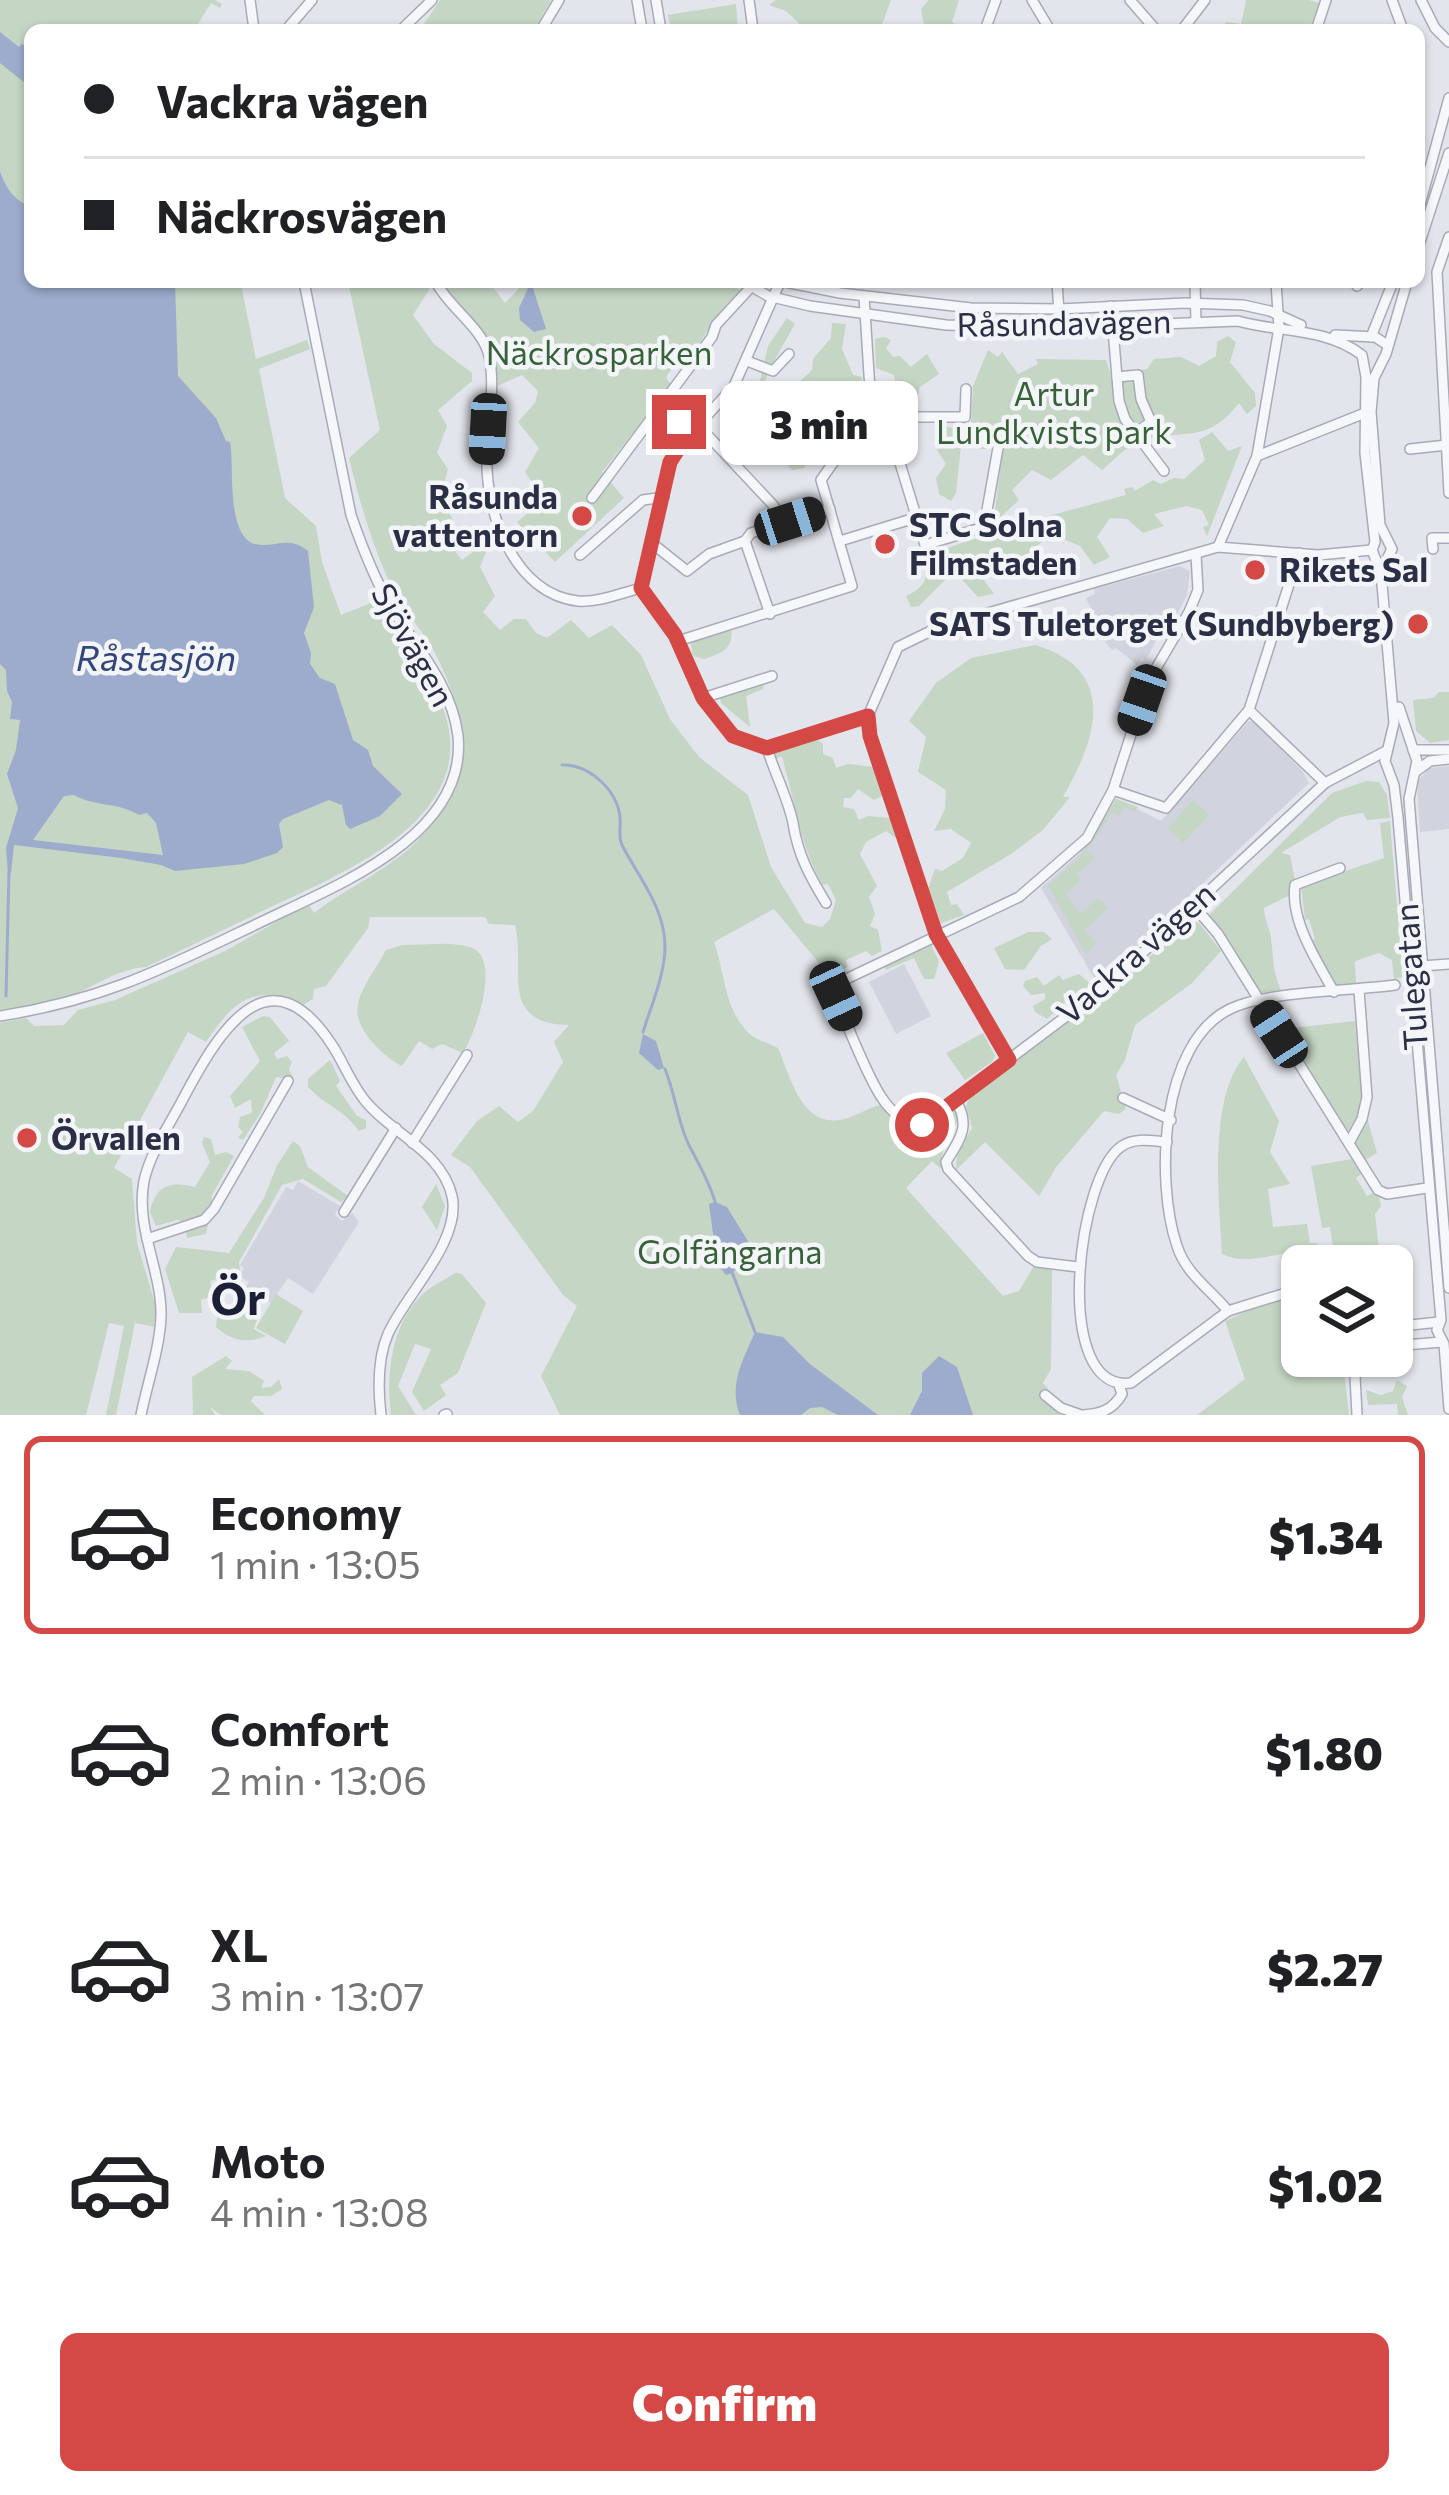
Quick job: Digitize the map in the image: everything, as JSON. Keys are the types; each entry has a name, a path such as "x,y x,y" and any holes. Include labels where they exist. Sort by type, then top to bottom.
{"street":[{"path":"291,24 312,0"},
{"path":"406,24 432,0"},
{"path":"1130,0 1151,24"},
{"path":"1187,24 1205,0"},
{"path":"1421,0 1449,42"},
{"path":"1426,13 1449,30"},
{"path":"1425,186 1449,98"},
{"path":"1425,227 1449,153"},
{"path":"1449,237 1437,272 1449,493"},
{"name":"Sjövägen","path":"0,1016 77,1002 121,988 361,873 415,833 452,783 458,740 452,709 444,687 382,591 351,515 305,288"},
{"path":"440,288 487,347 490,503 517,560 541,587 578,601 641,588"},
{"path":"592,499 745,288"},
{"name":"Råsundavägen","path":"753,288 776,299 946,325 1060,328 1238,321 1338,341 1380,361"},
{"path":"641,588 670,462 693,429 728,396 781,288"},
{"name":"Råsundavägen","path":"818,288 971,308 1243,305 1337,336 1386,344"},
{"path":"1057,288 1060,328"},
{"path":"1195,288 1196,322"},
{"path":"1218,547 1257,456 1279,328 1277,288"},
{"path":"1390,288 1361,346 1365,454 1400,714 1417,761 1414,774"},
{"path":"1379,550 1372,391 1405,288"},
{"path":"678,641 852,583 821,480 863,418 872,380 864,296"},
{"path":"1111,306 1119,401 1164,471"},
{"path":"747,361 773,371 789,354"},
{"path":"1117,376 1138,375 1151,422 1136,433"},
{"path":"863,418 888,424 912,417 965,417 966,389"},
{"path":"671,392 679,422 693,429 773,505 785,523"},
{"path":"1257,456 1365,413"},
{"path":"888,424 926,545 984,527 998,448"},
{"path":"1410,448 1447,445"},
{"path":"580,555 643,500 664,497"},
{"path":"653,544 687,571 709,554 746,541 751,533 830,509"},
{"path":"840,541 915,518"},
{"path":"1433,549 1432,538 1449,538"},
{"path":"746,541 770,614"},
{"path":"1009,1060 936,934 870,736 868,716 893,655 911,637 1218,547 1318,555 1379,550"},
{"path":"1114,790 1166,808 1249,710 1299,553"},
{"path":"936,934 1019,897 1088,838 1114,790 1148,682 1198,590 1196,555"},
{"path":"641,588 678,641 703,698 733,736 767,748 868,716"},
{"path":"1388,620 1394,723 1385,761 1391,777"},
{"path":"703,698 772,676"},
{"path":"1249,710 1325,783"},
{"path":"1389,749 1402,744 1449,749"},
{"path":"767,748 793,820 793,839 802,865 826,903"},
{"name":"Vackra vägen","path":"936,934 835,988 880,1096 910,1123 922,1125 1109,984 1325,783 1389,749"},
{"path":"1355,770 1375,769 1404,780 1430,761 1449,759"},
{"name":"Tulegatan","path":"1414,774 1409,799 1424,1146 1449,1409"},
{"name":"Tulegatan","path":"1391,777 1443,1144 1449,1288"},
{"path":"1334,992 1312,953 1294,897 1295,885 1340,868"},
{"path":"1193,905 1219,934 1378,1190 1387,1194 1427,1188"},
{"path":"1417,967 1449,964"},
{"path":"1228,1311 1189,1273 1176,1245 1165,1161 1178,1073 1191,1045 1208,1022 1234,1007 1395,985"},
{"path":"1349,1143 1367,1097 1359,990"},
{"path":"141,1415 161,1316 142,1213 144,1179 208,1052 231,1021 250,1008 279,1002 312,1018 363,1098 437,1165 453,1205 444,1240 388,1333 380,1371 381,1415"},
{"path":"412,1143 467,1055"},
{"path":"147,1239 204,1220 214,1210 288,1081"},
{"path":"1123,1098 1171,1120"},
{"path":"955,1099 965,1128 946,1162 948,1169 1028,1256 1037,1262 1078,1268"},
{"path":"344,1212 396,1128"},
{"path":"1045,1395 1060,1408 1082,1415 1104,1412 1122,1394 1120,1385 1094,1362 1082,1333 1078,1268 1095,1198 1117,1148 1132,1140 1167,1142"},
{"path":"1424,1146 1443,1144"},
{"path":"1120,1385 1140,1378 1228,1311 1281,1295"},
{"path":"1413,1324 1443,1320"},
{"path":"1413,1345 1445,1344"},
{"path":"1355,1377 1357,1415"}],"shaded area":[{"path":"1180,566 1190,571 1187,595 1165,638 1159,635 1146,660 1142,657 1137,665 1116,648 1112,650 1092,625 1097,622 1086,598 1095,594 1094,589"},
{"path":"1249,721 1257,722 1309,783 1097,983 1041,888 1079,854 1117,799 1161,821"},
{"path":"1449,766 1449,829 1420,832 1417,782 1429,768"},
{"path":"904,964 931,1016 896,1034 869,982"},
{"path":"298,1181 340,1206 335,1215 342,1221 352,1213 359,1222 313,1294 288,1278 271,1303 245,1289 249,1282 240,1276 244,1268 240,1265 286,1187 293,1190"}],"green space":[{"name":"Råstasjön","path":"0,0 215,0 222,4 220,8 211,3 198,24 24,24 24,288 242,288 256,359 307,340 310,349 259,369 285,498 316,526 322,562 341,615 378,600 433,684 447,720 447,771 414,823 358,864 146,967 66,997 0,1010"},
{"path":"440,0 551,0 537,24 424,24"},
{"path":"776,0 891,0 882,24 800,24 786,11 769,5"},
{"path":"929,0 959,0 955,24 924,24 921,9"},
{"path":"1246,0 1319,3 1311,24 1241,24"},
{"path":"736,4 738,24 670,24 668,15"},
{"name":"Golfängarna","path":"349,288 428,288 413,315 434,344 472,373 472,381 438,410 447,426 437,453 448,469 441,494 453,521 446,540 462,560 492,538 480,567 495,596 483,612 500,630 514,619 526,619 536,633 547,638 571,620 589,638 612,625 641,655 670,719 699,757 748,795 771,867 805,923 822,927 836,900 815,870 782,757 774,758 772,752 815,738 836,768 848,764 875,767 886,794 874,800 858,789 851,798 844,798 843,807 854,809 859,820 891,818 900,841 886,831 866,842 860,854 877,886 869,897 875,914 870,926 878,930 882,951 872,956 866,951 846,960 848,967 829,975 774,909 714,942 726,991 742,1026 778,1048 800,1098 818,1116 844,1119 880,1105 904,1124 929,1124 955,1106 959,1118 943,1149 941,1169 932,1161 906,1188 1003,1296 1019,1291 1034,1266 1052,1270 1051,1369 1043,1383 1048,1389 1042,1399 1061,1415 560,1415 541,1376 577,1306 563,1295 470,1167 451,1155 477,1121 499,1106 518,1122 533,1111 563,1062 554,1042 569,1025 546,1022 523,1004 515,925 489,924 485,917 370,917 368,928 326,986 314,989 313,999 303,1005 271,995 257,996 235,1007 206,1042 188,1032 114,1168 132,1179 137,1243 156,1307 154,1327 135,1323 116,1415 106,1415 124,1326 109,1323 86,1415 0,1415 0,1023 26,1018 34,1026 64,1025 78,1010 115,1000 225,951 308,904 314,913 394,861 437,818 450,796 462,753 456,707 432,648 385,572 349,458 380,430"},
{"name":"Näckrosparken","path":"447,288 494,288 505,303 519,288 740,290 687,363 679,358 666,377 671,385 602,472 624,498 555,562 517,522 544,500 525,472 539,448 518,422 535,403 538,391 522,375 497,386 495,352"},
{"path":"787,318 795,324 764,385 776,396 789,392 812,370 813,359 831,338 832,323 846,324 842,349 853,375 862,377 856,406 822,461 812,457 815,440 805,410 781,398 770,405 792,453 803,458 805,468 792,470 759,434 771,419 750,395 760,381 768,346"},
{"name":"Artur Lundkvists park","path":"1228,336 1236,342 1230,362 1255,393 1256,406 1247,414 1239,403 1213,427 1148,439 1129,447 1102,470 1083,455 1051,480 1032,470 1012,490 1019,500 993,524 1004,442 987,440 986,449 980,449 979,436 961,446 951,501 939,494 936,478 946,464 937,450 945,427 971,423 973,386 988,350 998,357 1002,352 1018,374 1038,364 1036,359 1106,360 1111,375 1147,369 1154,359 1181,357 1199,366 1216,356 1217,342"},
{"path":"875,339 891,340 886,348 893,357 900,356 911,367 927,354 939,374 920,387 916,404 900,413 894,375 876,368"},
{"path":"1212,432 1228,451 1242,446 1207,536 1203,527 1209,525 1202,510 1187,506 1154,514 1164,526 1143,533 1127,519 1110,518 1097,537 1110,557 1094,565 1080,546 1061,538 1057,530 1037,546 1051,572 1032,578 1018,557 1008,555 984,580 994,594 978,597 954,571 919,606 911,607 906,596 925,580 926,555 989,534 1004,522 1011,526 1126,495 1124,489 1135,491 1153,480 1161,484 1184,479 1205,460 1199,440"},
{"path":"731,625 731,639 723,651 704,659 693,656 690,639"},
{"path":"1035,645 1062,656 1080,671 1090,689 1091,730 1063,797 1070,797 1043,830 947,892 951,905 957,904 964,915 941,923 928,889 935,869 942,871 963,858 971,843 951,829 934,831 945,809 946,790 918,772 926,737 909,721 936,683 971,658"},
{"path":"764,682 763,689 746,696 750,727 721,703 720,697"},
{"path":"1449,692 1449,740 1430,743 1416,731 1413,700 1433,698"},
{"path":"1366,781 1379,782 1387,795 1390,818 1367,820 1363,813 1340,817 1281,853 1290,855 1295,880 1290,895 1264,908 1281,990 1259,993 1223,932 1208,916 1332,793"},
{"path":"1116,799 1138,807 1134,812 1125,806 1118,816 1112,812 1087,851 1096,858 1077,874 1081,879 1066,894 1080,914 1098,898 1108,908 1085,930 1096,943 1086,954 1048,886 1080,857"},
{"path":"1193,800 1209,815 1183,843 1167,829"},
{"path":"1390,821 1403,977 1394,979 1392,960 1379,953 1355,961 1356,984 1335,986 1311,941 1315,939 1309,919 1305,920 1301,886 1384,858 1380,823"},
{"path":"1190,919 1200,924 1221,951 1192,983 1135,1025 1116,1075 1126,1109 1119,1114 1104,1111 1057,1166 1039,1196 985,1142 956,1170 957,1152 972,1128 966,1106 971,1095 1128,977"},
{"path":"1028,932 1044,932 1052,939 1024,970 1005,969 994,948"},
{"path":"926,943 939,962 934,979 924,979 914,958 886,970 883,964"},
{"path":"454,944 480,954 485,965 483,997 463,1053 442,1044 432,1049 419,1041 402,1066 365,1032 357,1013 363,991 386,950"},
{"path":"1079,974 1093,986 1076,998 1063,993 1065,1002 1047,1019 1035,1012 1033,1006 1045,999 1045,993 1031,995 1023,986 1025,981 1037,977 1044,986 1059,975 1063,980"},
{"path":"270,1017 289,1041 274,1053 277,1059 287,1056 292,1062 289,1069 294,1080 276,1077 243,1140 238,1138 243,1132 238,1127 240,1117 252,1113 251,1099 235,1108 230,1096 260,1061 242,1027"},
{"path":"1355,1021 1363,1103 1377,1153 1364,1161 1283,1029"},
{"path":"983,1033 995,1056 965,1080 946,1053"},
{"path":"1244,1057 1279,1121 1270,1152 1290,1184 1268,1189 1273,1227 1307,1224 1310,1243 1317,1245 1281,1245 1281,1254 1249,1259 1222,1254 1218,1151 1233,1075"},
{"path":"330,1060 340,1081 336,1086 357,1116 366,1120 366,1128 359,1131 308,1087 308,1079"},
{"path":"204,1137 211,1139 215,1155 234,1156 212,1195 212,1206 201,1215 208,1225 206,1234 187,1238 185,1222 156,1226 150,1212 156,1195 166,1187 195,1187 210,1162"},
{"path":"293,1141 308,1167 348,1196 341,1202 303,1179 282,1185 239,1262 242,1289 262,1302 254,1329 266,1336 240,1340 216,1327 218,1309 226,1304 234,1311 243,1302 225,1277 210,1281 213,1296 201,1300 202,1313 179,1313 165,1269 176,1247 229,1253"},
{"path":"1352,1159 1367,1196 1379,1197 1381,1206 1375,1214 1379,1245 1333,1245 1330,1227 1322,1228 1311,1166"},
{"path":"436,1184 445,1206 437,1230 422,1207"},
{"path":"455,1273 462,1274 486,1303 458,1373 440,1385 446,1395 424,1411 412,1392 431,1349 415,1344 398,1386 416,1415 391,1415 390,1367 403,1321 425,1292"},
{"path":"276,1294 303,1311 285,1344 256,1328"},
{"path":"1281,1296 1281,1377 1344,1377 1349,1415 1197,1415 1245,1379 1225,1321"},
{"path":"226,1356 232,1361 225,1369 249,1371 264,1381 261,1388 279,1379 282,1389 251,1401 265,1415 221,1415 210,1407 215,1415 193,1415 192,1377"},
{"path":"1397,1380 1407,1386 1402,1397 1408,1415 1398,1415 1397,1404 1368,1405 1366,1390 1381,1395 1393,1391"}],"water":[{"path":"0,32 19,47 24,45 24,82 0,63"},
{"name":"Råstasjön","path":"0,172 24,203 24,288 175,288 178,376 216,418 230,442 236,519 242,533 250,542 291,543 308,551 314,607 304,633 310,664 320,678 335,684 353,740 368,750 373,766 402,794 380,816 350,829 342,805 329,800 283,819 279,824 283,847 244,864 175,871 121,858 14,845 8,873 6,848 18,808 7,774 20,720 10,719 6,670 0,664","holes":["64,796 147,813 156,823 163,855 33,840"]},
{"path":"528,288 533,288 546,329 534,332 520,320 519,308"},
{"path":"643,1034 656,1041 664,1068 658,1070 639,1053"},
{"path":"709,1204 727,1207 749,1243 733,1273 726,1275 717,1264"},
{"path":"755,1332 783,1337 810,1364 878,1415 838,1415 822,1407 801,1415 740,1415 736,1383"},
{"path":"939,1356 957,1367 973,1415 910,1415 922,1391 922,1373"}],"waterway":[{"path":"562,765 591,774 613,797 622,845 661,921 664,960 643,1032"},
{"path":"6,996 9,872"},
{"path":"665,1069 683,1131 716,1204"},
{"path":"732,1272 755,1332"}],"place":[{"name":"Råsunda vattentorn","path":"582,516"},
{"name":"STC Solna Filmstaden","path":"885,544"},
{"name":"Rikets Sal","path":"1255,570"},
{"name":"SATS Tuletorget (Sundbyberg)","path":"1418,624"},
{"name":"Örvallen","path":"27,1138"}],"district":[{"name":"Ör","path":"238,1299"}],"route":[{"path":"679,422 688,434 670,462 641,588 675,635 703,698 733,736 767,748 868,716 870,736 936,934 1009,1060 922,1125"}]}
